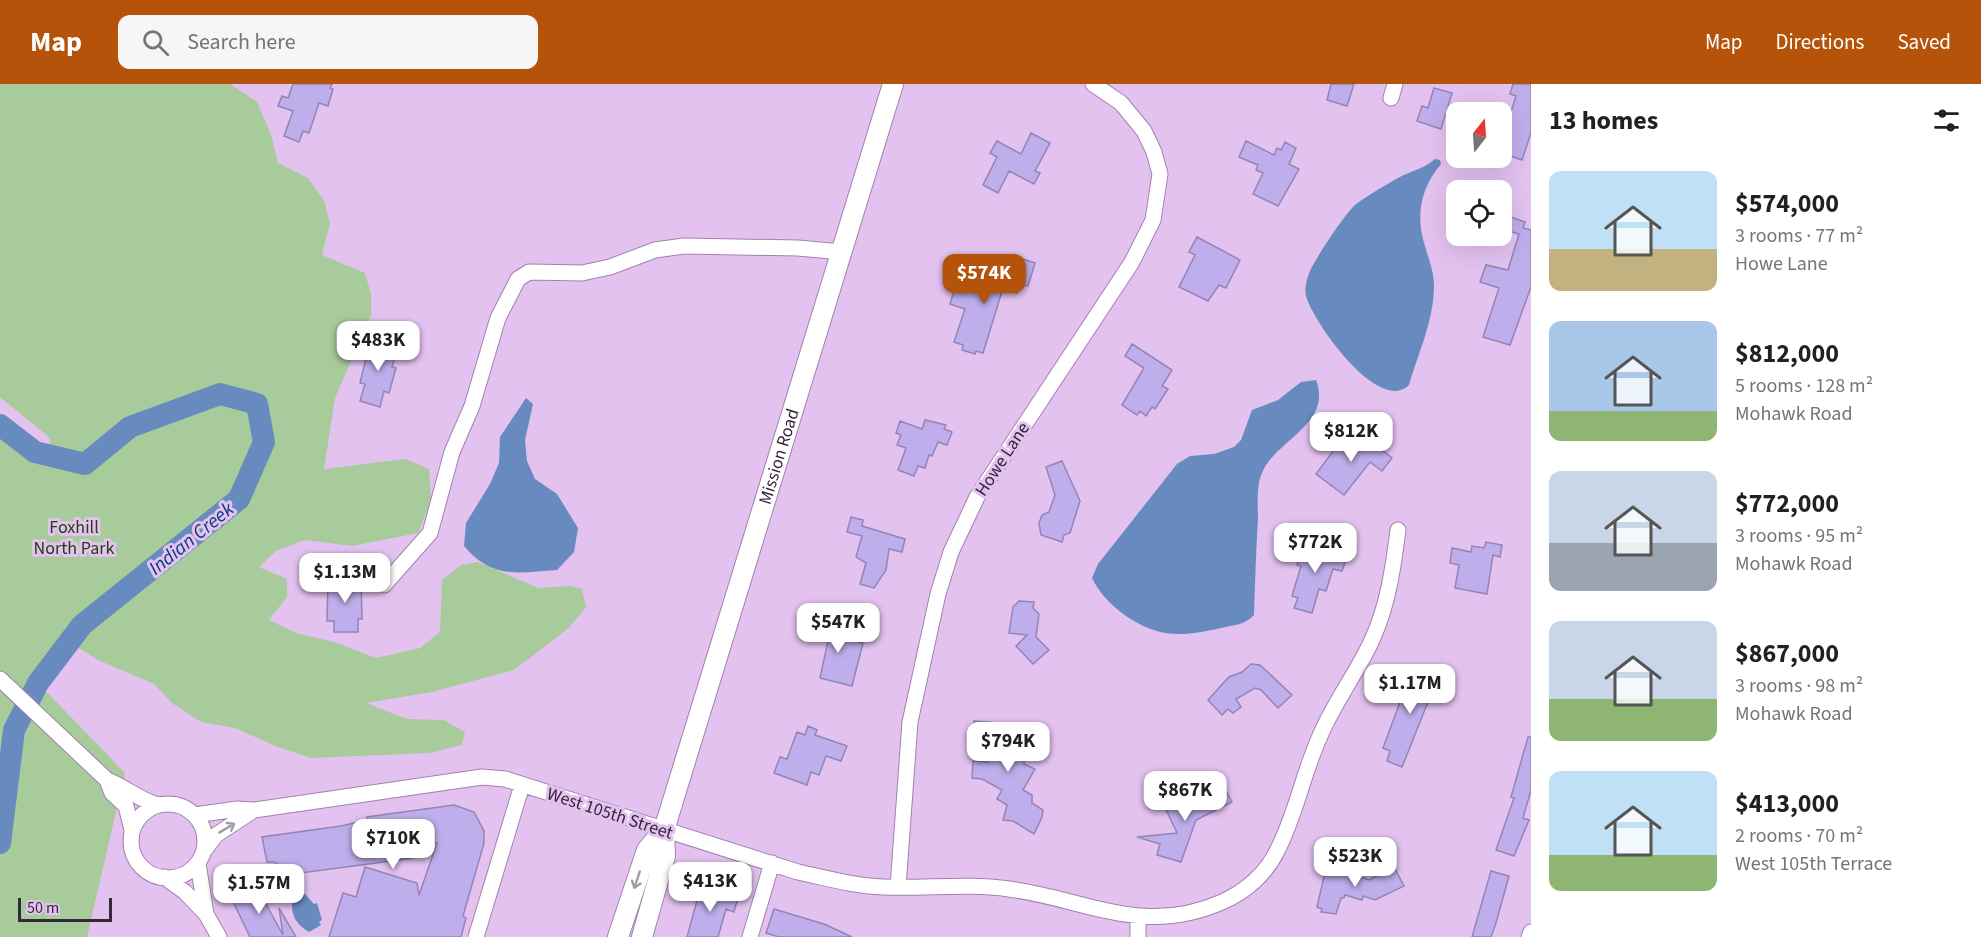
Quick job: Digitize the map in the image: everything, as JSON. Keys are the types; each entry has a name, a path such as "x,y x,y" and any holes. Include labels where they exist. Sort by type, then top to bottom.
{"main road":[{"name":"Mission Road","path":"642,937 665,856 664,830 893,84"},
{"name":"Mission Road","path":"618,937 647,850 664,830"}],"street":[{"name":"Howe Lane","path":"898,887 910,722 938,594 951,552 977,497 1132,262 1153,220 1160,174 1154,152 1144,131 1128,111 1110,94 1093,84"},
{"path":"384,585 430,533 452,452 472,406 498,318 518,279 529,272 582,273 610,267 656,250 684,246 798,248 842,252"},
{"name":"West 105th Street","path":"195,815 237,809 254,810 482,777 522,784 664,830 839,881 898,887 994,887 1022,891 1138,918 1202,911 1229,899 1252,883 1277,851 1318,738 1363,658 1381,618 1391,581 1398,531"},
{"path":"0,679 107,780 119,784 134,796 158,805"},
{"path":"107,780 112,793 126,806 132,830 131,843 138,861 152,874 164,878 185,892 206,914 219,937"},
{"path":"476,937 522,784"},
{"path":"132,830 147,810 158,805 172,804 184,807 195,815 202,826 205,838 201,857 206,914"},
{"path":"164,878 177,877 189,871 216,835 254,810"},
{"path":"750,937 772,863"},
{"path":"1138,918 1138,937"},
{"path":"1529,937 1531,932"}],"green space":[{"name":"Foxhill North Park","path":"0,84 230,84 257,102 271,134 278,163 308,178 324,200 330,223 322,255 365,273 371,294 371,315 335,398 324,469 405,459 429,469 431,501 418,533 352,546 305,540 276,551 259,567 287,579 287,597 269,620 296,633 334,642 376,658 420,648 440,632 442,580 461,565 478,562 538,588 570,586 582,589 586,607 569,628 514,670 432,692 366,703 407,719 444,720 465,732 462,745 429,753 311,758 278,747 235,728 201,722 172,703 154,684 98,660 69,642 38,683 125,773 87,937 0,937 0,425 35,452 49,455 50,438 0,397"}],"water":[{"path":"1435,159 1440,160 1441,164 1425,192 1420,213 1422,235 1434,281 1431,311 1409,385 1396,391 1381,387 1365,377 1349,361 1311,309 1306,296 1306,284 1321,251 1355,205 1387,184"},
{"path":"1316,380 1319,395 1317,408 1310,420 1269,461 1260,478 1254,615 1247,621 1235,625 1193,633 1172,634 1143,626 1113,606 1097,588 1092,578 1098,564 1177,464 1190,456 1214,454 1234,447 1241,440 1252,410 1278,400 1301,382"},
{"path":"526,398 533,404 525,440 527,461 535,479 557,494 578,528 574,552 557,570 506,572 485,564 474,557 464,546 466,523 490,484 499,463 500,437"},
{"path":"305,894 314,904 317,903 322,920 319,922 321,925 309,932 298,923 292,906 292,901"}],"building":[{"path":"293,84 332,84 330,88 333,89 328,106 319,103 309,133 303,131 299,142 284,136 293,111 278,106 282,96 288,98"},
{"path":"1331,84 1354,84 1347,106 1327,100"},
{"path":"1513,84 1531,84 1531,133 1522,160 1512,156 1512,109 1516,96 1510,94"},
{"path":"1434,88 1452,93 1449,102 1446,102 1446,113 1441,129 1417,121 1422,106 1428,108"},
{"path":"1031,133 1050,143 1035,171 1040,173 1034,184 1009,171 998,193 983,185 997,157 990,153 997,141 1021,154"},
{"path":"1246,141 1274,155 1277,148 1281,150 1285,142 1296,148 1289,164 1299,169 1278,206 1253,194 1263,173 1256,170 1258,165 1239,157"},
{"path":"1512,217 1525,222 1523,228 1531,230 1531,287 1510,345 1483,337 1499,288 1480,282 1486,265 1508,270 1519,234 1512,232"},
{"path":"1197,237 1240,260 1226,288 1219,285 1208,301 1179,287 1195,255 1189,252"},
{"path":"1020,258 1035,263 1028,286 1020,284 1017,293 1003,288 983,353 976,351 975,354 962,350 963,345 954,342 965,309 950,304 959,274 987,283 990,276 1005,281 1007,276 1013,278"},
{"path":"371,338 398,346 392,367 396,368 389,393 384,391 380,407 360,401 365,384 360,383"},
{"path":"1132,344 1172,370 1162,386 1168,389 1155,409 1152,407 1146,416 1140,411 1137,415 1122,405 1144,368 1125,356"},
{"path":"925,420 946,425 944,429 952,432 947,445 938,442 932,456 929,455 925,468 918,466 914,476 898,470 906,448 897,445 901,435 896,433 900,421 922,429"},
{"path":"1364,436 1392,458 1382,471 1370,462 1344,495 1316,474 1342,439 1350,445 1354,439 1359,442"},
{"path":"1062,461 1080,501 1070,533 1064,535 1062,542 1041,535 1039,523 1042,515 1049,512 1055,495 1046,467"},
{"path":"851,517 863,520 862,526 905,539 902,552 889,549 886,570 874,588 860,584 866,563 856,557 862,536 847,532"},
{"path":"1304,540 1347,556 1342,571 1333,569 1326,591 1319,589 1312,613 1294,608 1298,598 1292,596 1301,566 1297,565"},
{"path":"1486,542 1502,545 1500,557 1493,555 1487,594 1455,588 1459,565 1450,563 1452,548 1471,552 1472,546 1484,548"},
{"path":"361,579 362,619 358,619 358,632 334,632 334,621 327,621 328,580"},
{"path":"1019,601 1034,602 1033,608 1039,614 1036,637 1049,650 1033,664 1016,646 1027,635 1009,633 1013,607"},
{"path":"814,620 838,626 836,636 863,643 852,686 820,678 828,641 810,636"},
{"path":"1251,664 1260,665 1292,695 1278,708 1261,690 1255,688 1236,699 1241,707 1233,713 1228,709 1222,715 1208,700 1229,677 1242,672"},
{"path":"1431,673 1445,678 1437,700 1430,697 1402,767 1387,761 1390,751 1383,748 1403,694 1396,691 1402,675 1426,685"},
{"path":"974,721 997,723 996,730 1026,732 1024,764 1035,769 1023,790 1032,795 1032,803 1043,810 1034,834 1013,821 1003,820 1007,805 997,799 1002,790 982,779 972,778 973,761 988,762 990,740 973,739"},
{"path":"808,726 817,730 815,735 847,746 841,761 826,756 819,775 811,772 807,785 774,773 780,757 787,759 797,732 805,735"},
{"path":"1528,737 1531,737 1531,790 1523,818 1529,820 1514,856 1496,850 1514,798 1511,797"},
{"path":"1225,789 1232,802 1196,820 1181,862 1157,855 1160,844 1137,837 1177,833 1163,803 1168,797 1183,790 1191,805"},
{"path":"454,805 474,812 484,831 484,843 463,916 466,918 461,937 329,937 343,893 356,897 365,867 417,883 419,895 437,843 411,848 413,858 286,875 286,871 274,862 267,862 262,837 341,826 367,820 367,817"},
{"path":"1394,867 1404,886 1375,900 1363,896 1362,900 1345,895 1341,898 1336,914 1321,912 1322,909 1317,907 1325,872 1336,868 1369,880"},
{"path":"1491,871 1509,876 1496,923 1491,937 1472,937"},
{"path":"255,884 283,935 279,908 296,937 250,937 231,897"},
{"path":"701,886 738,897 734,912 726,909 718,937 687,937"},
{"path":"774,909 824,924 852,937 779,937 766,933"}],"waterway":[{"name":"Indian Creek","path":"0,425 35,452 85,464 130,427 220,394 257,404 264,442 239,499 82,625 38,683 14,730 0,843"}]}
